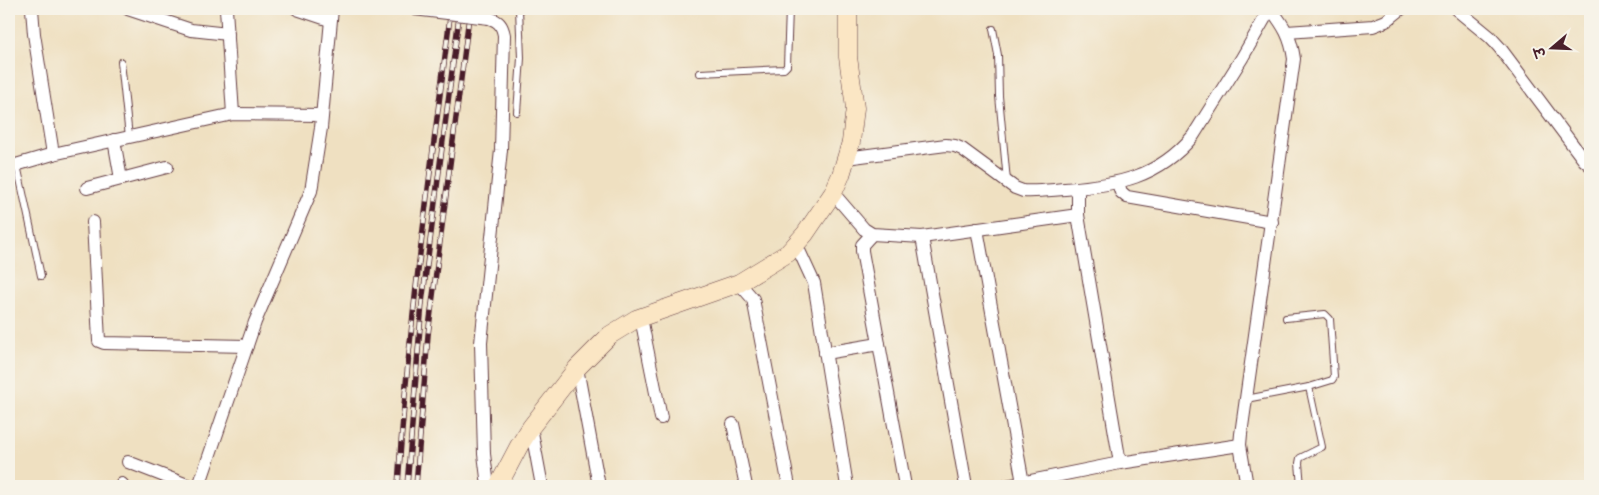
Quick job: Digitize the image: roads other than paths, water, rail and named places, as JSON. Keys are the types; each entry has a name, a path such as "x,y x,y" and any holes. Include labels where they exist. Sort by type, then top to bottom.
{"main road":[{"path":"498,486 519,446 531,428 577,368 610,335 641,318 739,283 788,253 805,234 833,193 841,176 851,142 855,108 848,57 848,9"}],"street":[{"path":"32,9 34,34 53,154"},
{"path":"128,9 192,30 228,34"},
{"path":"226,9 234,114"},
{"path":"199,486 255,322 311,191 322,115 331,15 297,9"},
{"path":"414,9 489,18 497,21 502,26 504,35 501,143 481,349 484,454 488,486"},
{"path":"846,158 946,145 962,149 1015,188 1023,191 1078,188 1118,183 1140,175 1171,158 1183,148 1193,136 1271,9 1287,32 1292,45 1294,59 1240,445 1247,486"},
{"path":"1287,32 1373,26 1386,21 1401,9"},
{"path":"1456,9 1495,42 1584,160 1590,165"},
{"path":"13,166 53,154 234,114 322,115"},
{"path":"114,140 121,179"},
{"path":"87,188 167,167"},
{"path":"1118,183 1121,192 1127,197 1272,222"},
{"path":"1078,188 1078,215 1120,463"},
{"path":"833,193 864,229 872,234 922,237 1078,215"},
{"path":"93,222 99,341 104,343 247,346"},
{"path":"977,229 1023,483"},
{"path":"872,234 862,245 862,251 905,486"},
{"path":"922,237 966,486"},
{"path":"796,244 814,283 847,486"},
{"path":"739,283 753,299 789,486"},
{"path":"641,318 661,418"},
{"path":"826,352 879,344"},
{"path":"577,368 600,486"},
{"path":"733,424 746,486"},
{"path":"531,428 542,486"},
{"path":"1006,486 1120,463 1240,445"},
{"path":"128,462 190,486"}],"lane":[{"path":"516,112 521,58 519,9"},
{"path":"700,73 784,69 787,66 789,9"},
{"path":"993,29 998,55 999,96 1007,182"},
{"path":"121,62 129,137"},
{"path":"13,166 41,276"},
{"path":"1246,399 1330,382 1334,376 1330,319 1325,314 1286,318"},
{"path":"1301,486 1300,458 1322,447 1309,387"}],"railway":[{"path":"398,486 414,307 451,9"},
{"path":"407,486 422,303 460,9"},
{"path":"416,486 428,335 470,9"}]}
